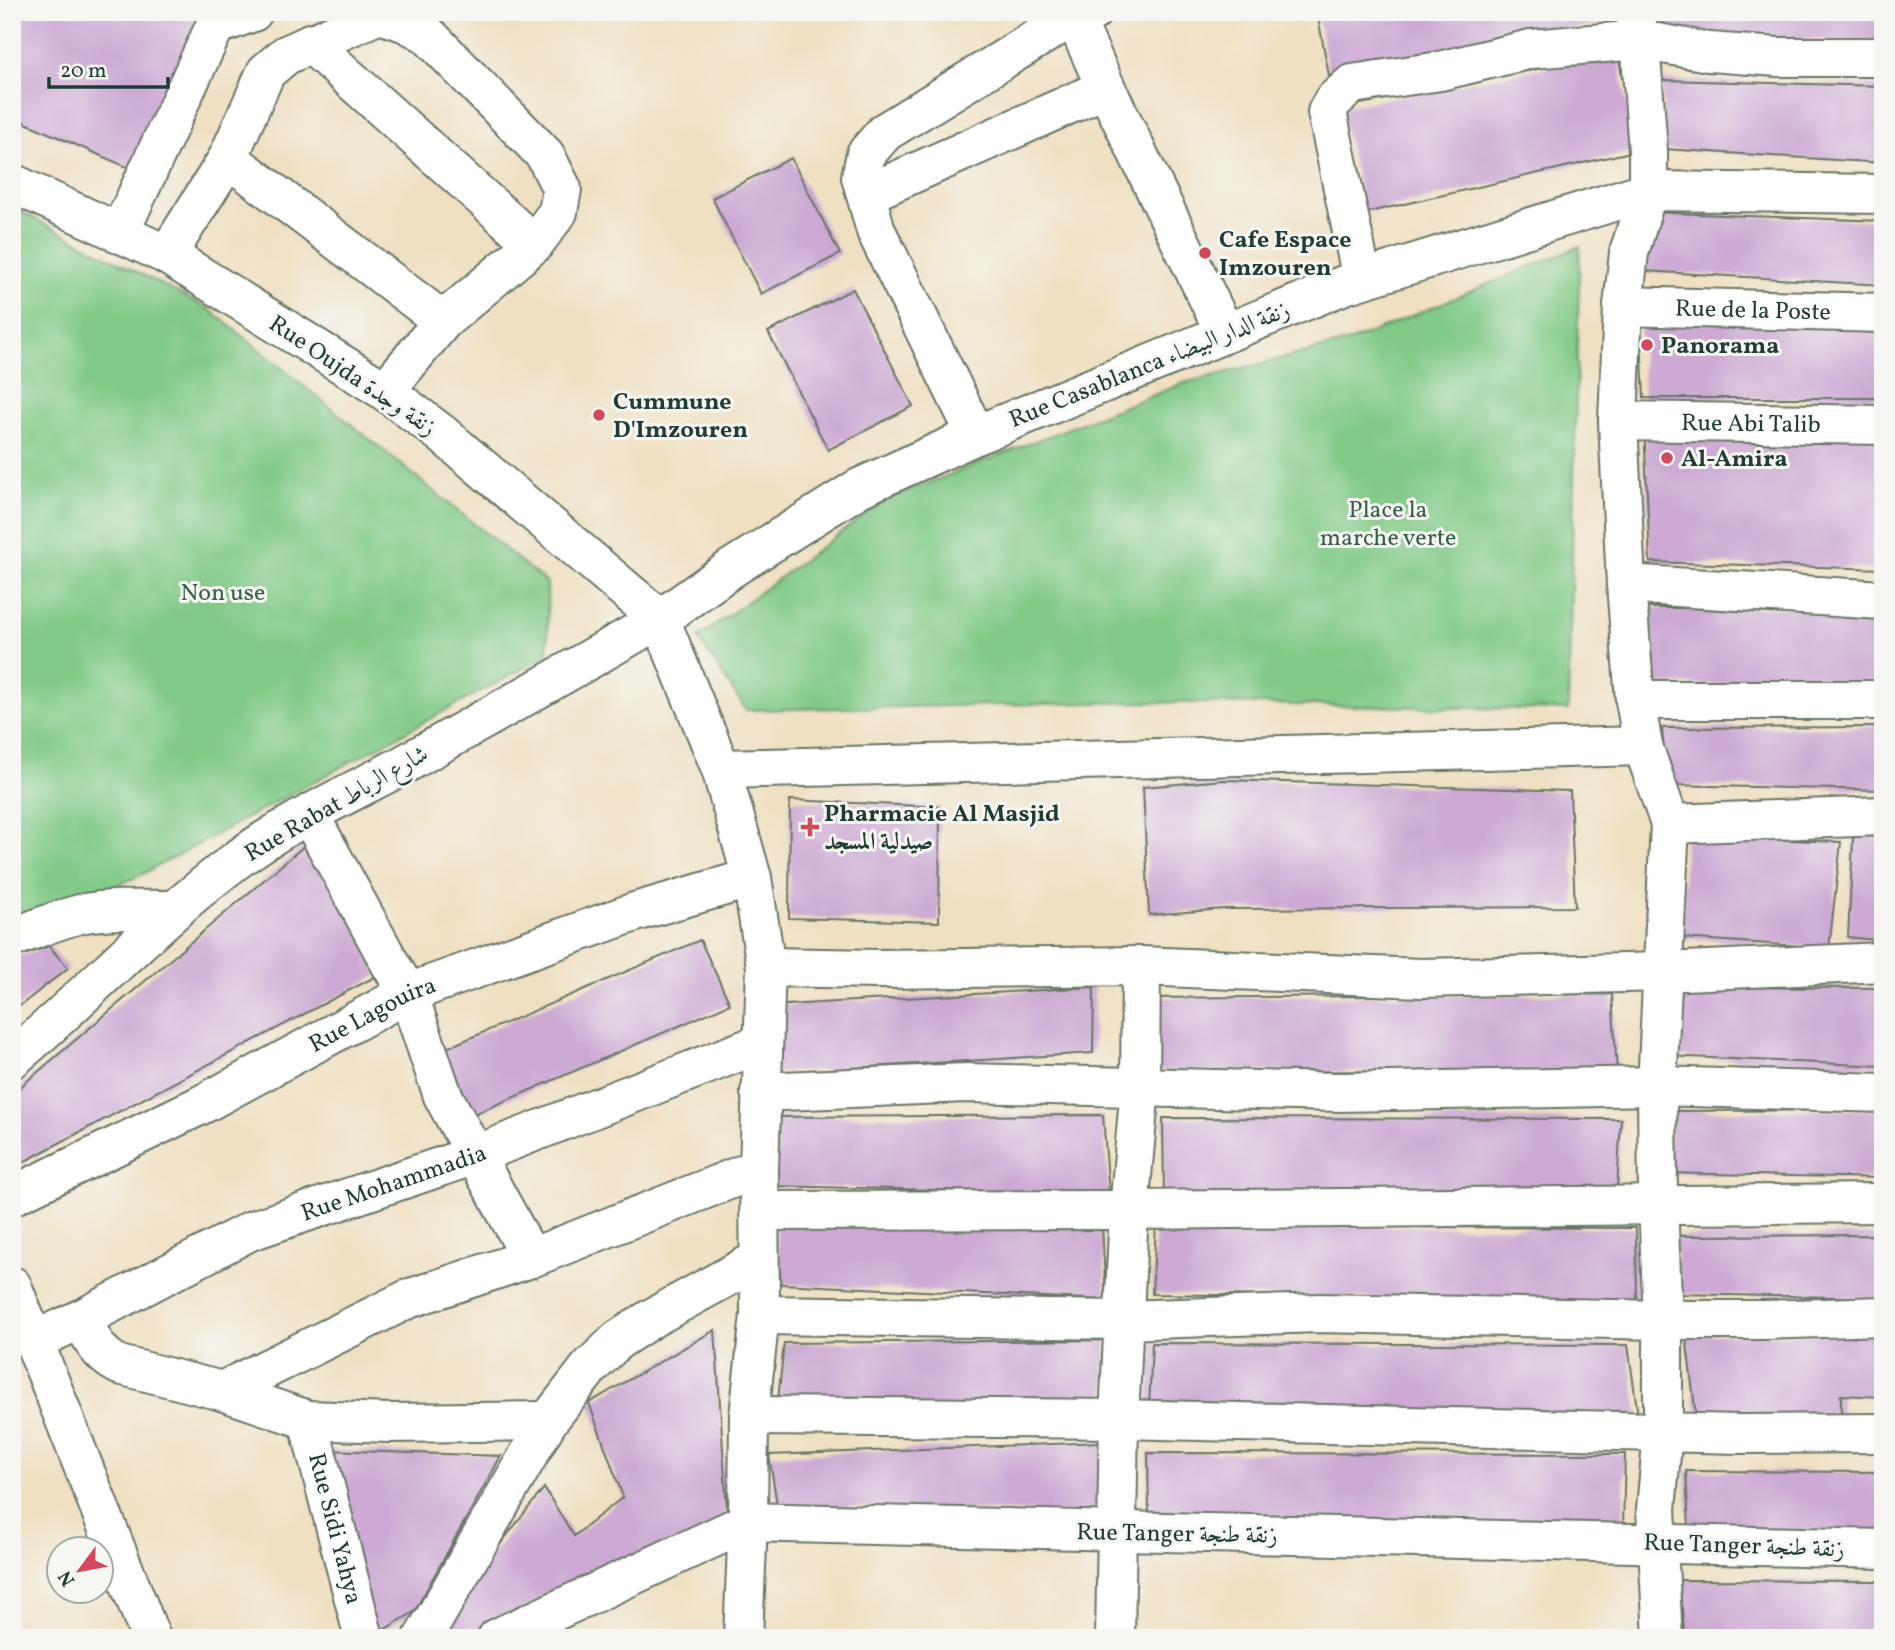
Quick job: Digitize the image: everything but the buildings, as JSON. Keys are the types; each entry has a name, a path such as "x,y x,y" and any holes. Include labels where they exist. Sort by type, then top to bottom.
{"street":[{"path":"119,234 210,19 253,12"},
{"path":"976,435 876,231 861,177 866,154 885,132 1079,13 1106,88 1225,333"},
{"path":"167,255 228,158 266,72 286,55 379,14 404,22 427,34 545,155 562,189 558,212 534,244 443,321 385,391"},
{"path":"1638,26 1648,152 1647,191 1629,253 1623,306 1618,421 1635,700 1643,746 1670,824 1657,1086 1663,1320 1662,1433 1656,1509 1663,1638"},
{"path":"1362,279 1327,112 1333,101 1352,84 1440,71 1638,26 1709,52 1778,57 1883,57"},
{"path":"310,43 534,244"},
{"path":"867,194 1106,88"},
{"path":"228,158 443,321"},
{"name":"Rue Oujda زنقة وجدة","path":"12,183 167,255 385,391 442,434 660,618"},
{"name":"Rue Casablanca زنقة الدار البيضاء","path":"660,618 859,488 976,435 1362,279 1647,191 1883,194"},
{"name":"Rue de la Poste","path":"1623,306 1883,313"},
{"name":"Rue Abi Talib","path":"1618,421 1883,425"},
{"path":"1626,584 1883,600"},
{"path":"660,618 721,769 752,878 766,967 760,1092 760,1315 749,1416 748,1637"},
{"name":"Rue Rabat شارع الرباط","path":"12,1059 65,1014 174,910 240,858 309,814 400,766 660,618"},
{"path":"1635,700 1883,700"},
{"path":"721,769 1643,746"},
{"path":"309,814 408,993 443,1096 531,1258"},
{"path":"1670,824 1883,816"},
{"name":"Rue Lagouira","path":"12,1196 201,1105 408,993 635,912 752,878"},
{"path":"12,938 86,913 124,909 174,910"},
{"path":"766,967 878,970 1141,966 1421,978 1663,972 1883,962"},
{"path":"1115,1638 1119,1419 1129,1210 1140,1087 1141,966"},
{"name":"Rue Mohammadia","path":"20,1314 83,1318 250,1231 475,1155 762,1043"},
{"path":"760,1092 966,1083 1339,1092 1657,1086 1883,1093"},
{"path":"222,1391 408,1299 531,1258 759,1168"},
{"path":"760,1211 1883,1203"},
{"path":"423,1638 548,1421 590,1367 618,1339 758,1260"},
{"path":"760,1315 1124,1320 1319,1313 1663,1320 1883,1316"},
{"path":"20,1314 151,1638"},
{"path":"83,1318 92,1342 105,1358 119,1365 222,1391 307,1420 389,1423 548,1421"},
{"path":"749,1416 1119,1419 1662,1433 1883,1433"},
{"name":"Rue Sidi Yahya","path":"307,1420 364,1638"},
{"name":"Rue Tanger زنقة طنجة","path":"519,1633 748,1522 1883,1549"}],"green space":[{"name":"Non use","path":"12,207 209,309 547,583 548,655 143,874 12,932"},
{"name":"Place la marche verte","path":"1580,246 1568,710 1143,702 746,710 698,638 885,500 1184,383 1351,341"}],"place":[{"name":"Cafe Espace Imzouren","path":"1205,253"},
{"name":"Panorama","path":"1647,345"},
{"name":"Cummune D'Imzouren","path":"599,415"},
{"name":"Al-Amira","path":"1667,458"},
{"name":"Pharmacie Al Masjid صيدلية المسجد","path":"810,827"}]}
